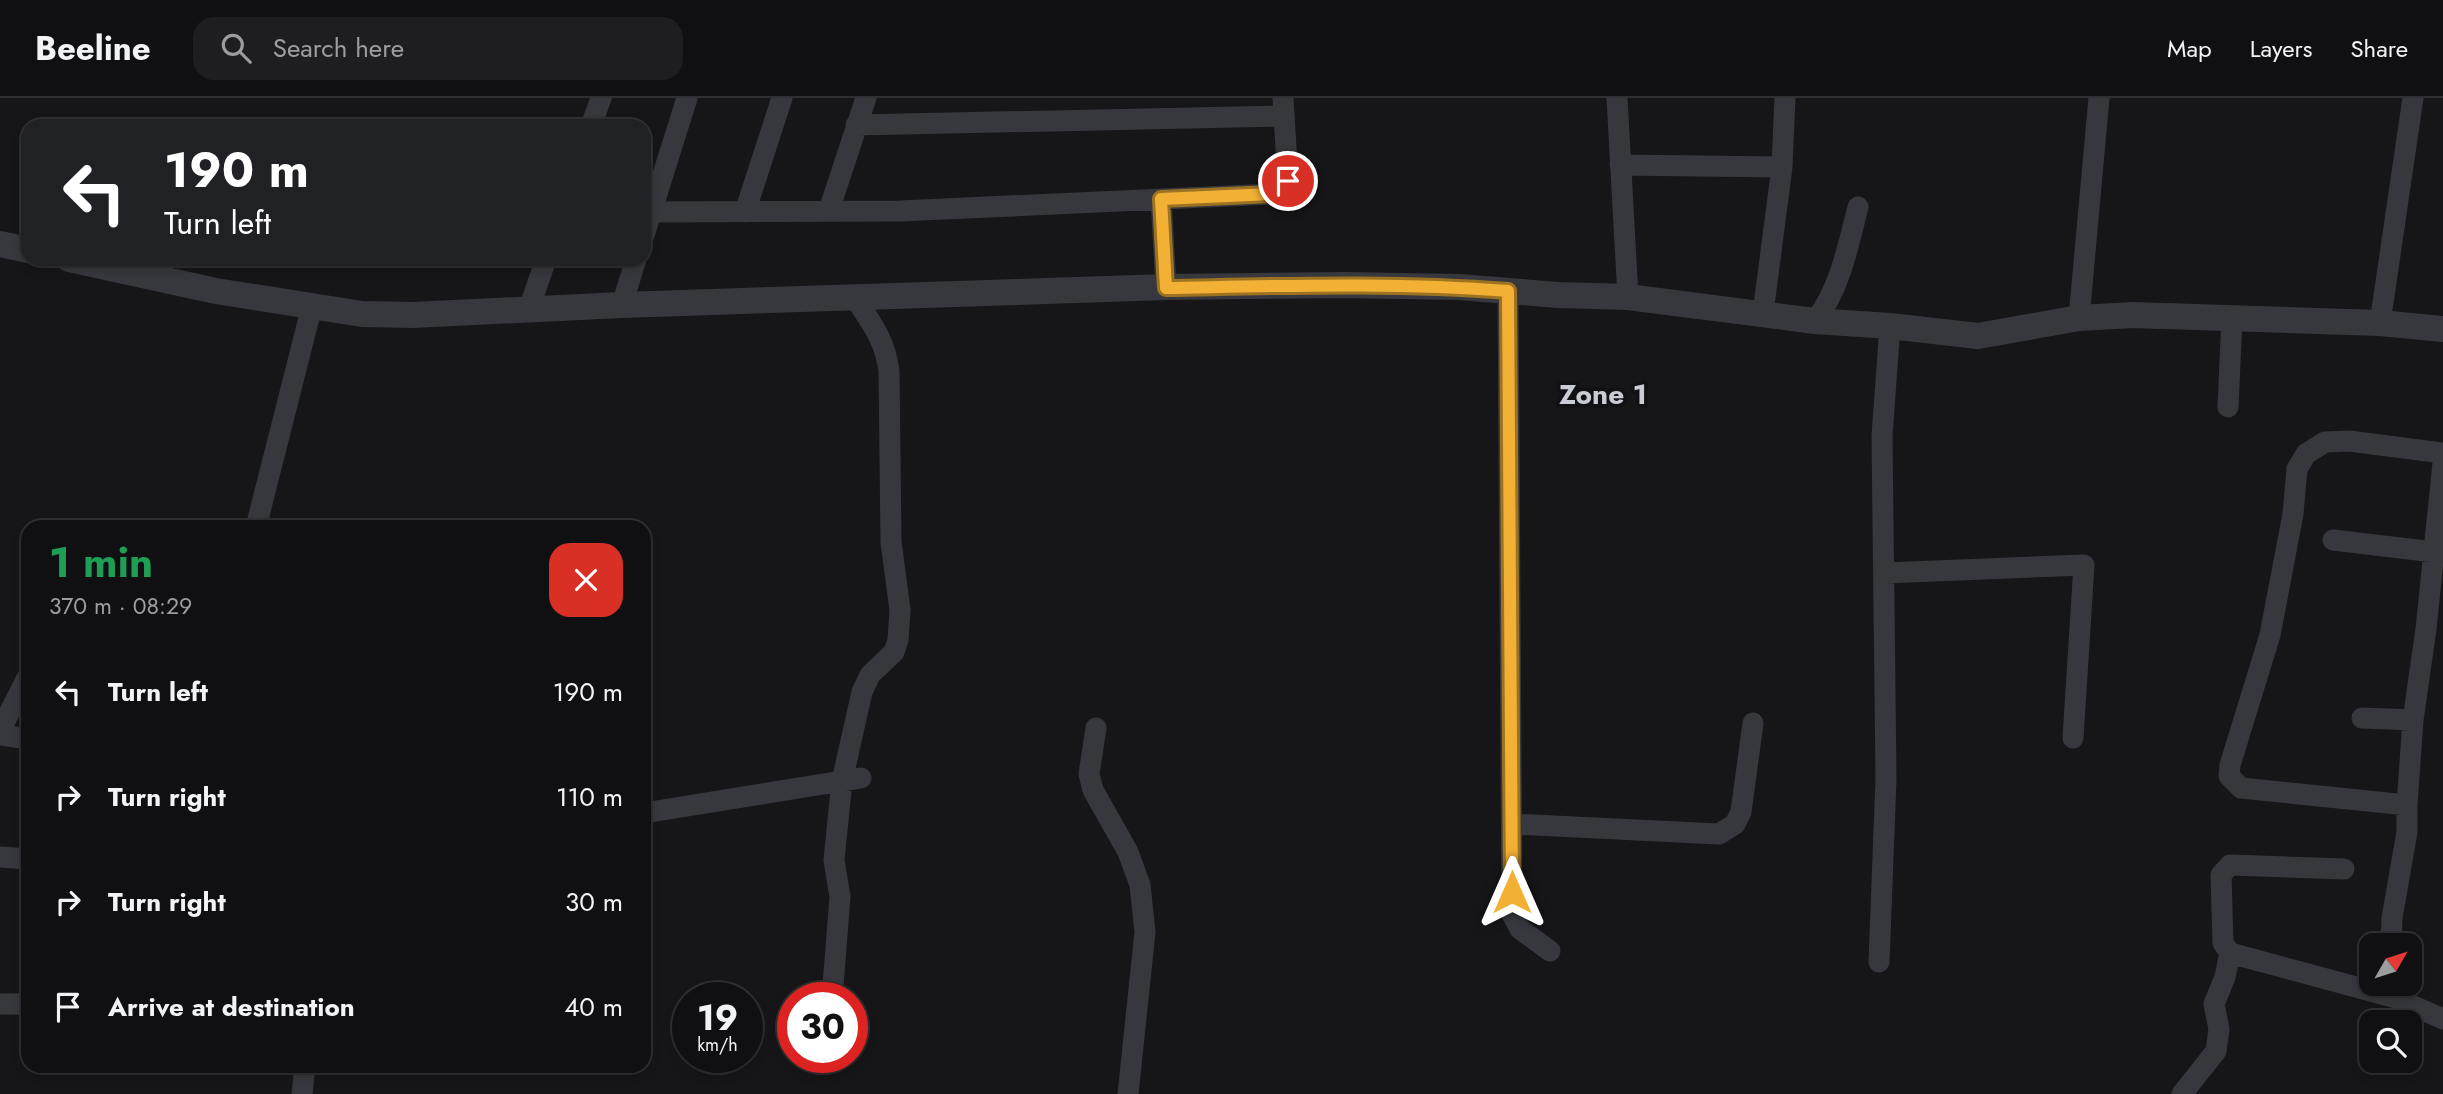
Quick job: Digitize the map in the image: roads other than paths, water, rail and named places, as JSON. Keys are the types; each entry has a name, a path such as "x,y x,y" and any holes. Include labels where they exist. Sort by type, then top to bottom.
{"street":[{"path":"594,119 601,98"},
{"path":"687,98 651,212 900,211 1161,199 1279,192 1288,181 1283,107 856,125"},
{"path":"745,212 782,98"},
{"path":"830,210 866,98"},
{"path":"1617,98 1628,297"},
{"path":"1763,313 1782,167 1784,98"},
{"path":"2078,318 2099,98"},
{"path":"2380,323 2413,98"},
{"path":"1620,165 1782,167"},
{"path":"1161,199 1166,288"},
{"path":"1815,321 1828,305 1845,259 1857,207"},
{"path":"0,244 21,248"},
{"path":"101,266 216,291 362,314 413,315 622,305 1345,285 1460,287 1558,295 1628,297 1815,321 1978,336 2078,318 2133,315 2380,323 2443,329"},
{"path":"529,309 544,266"},
{"path":"622,305 634,266"},
{"path":"1508,291 1513,914 1520,929 1550,951"},
{"path":"833,982 841,897 834,860 852,780 862,692 870,675 894,652 898,640 900,610 891,542 889,372 886,351 855,298"},
{"path":"258,520 313,306"},
{"path":"2228,407 2232,317"},
{"path":"1879,962 1886,779 1882,436 1890,326"},
{"path":"2407,805 2241,788 2229,776 2230,765 2270,635 2293,514 2297,469 2306,454 2325,442 2349,441 2443,453"},
{"path":"2391,933 2407,832 2413,720 2443,463"},
{"path":"2333,540 2434,552"},
{"path":"1884,573 2084,565 2073,738"},
{"path":"21,690 0,733 21,738"},
{"path":"2362,718 2413,720"},
{"path":"1512,824 1719,834 1735,824 1741,812 1753,723"},
{"path":"1096,728 1089,774 1093,790 1128,852 1140,885 1145,932 1128,1094"},
{"path":"651,812 852,780"},
{"path":"0,857 21,858"},
{"path":"2344,869 2230,864 2221,875 2223,943 2230,953 2359,982"},
{"path":"2182,1094 2216,1051 2219,1029 2214,1004 2225,977 2230,953"},
{"path":"2403,996 2443,1019"},
{"path":"0,1004 21,1004"},
{"path":"302,1094 304,1073"}],"district":[{"name":"Zone 1","path":"1603,394"}]}
